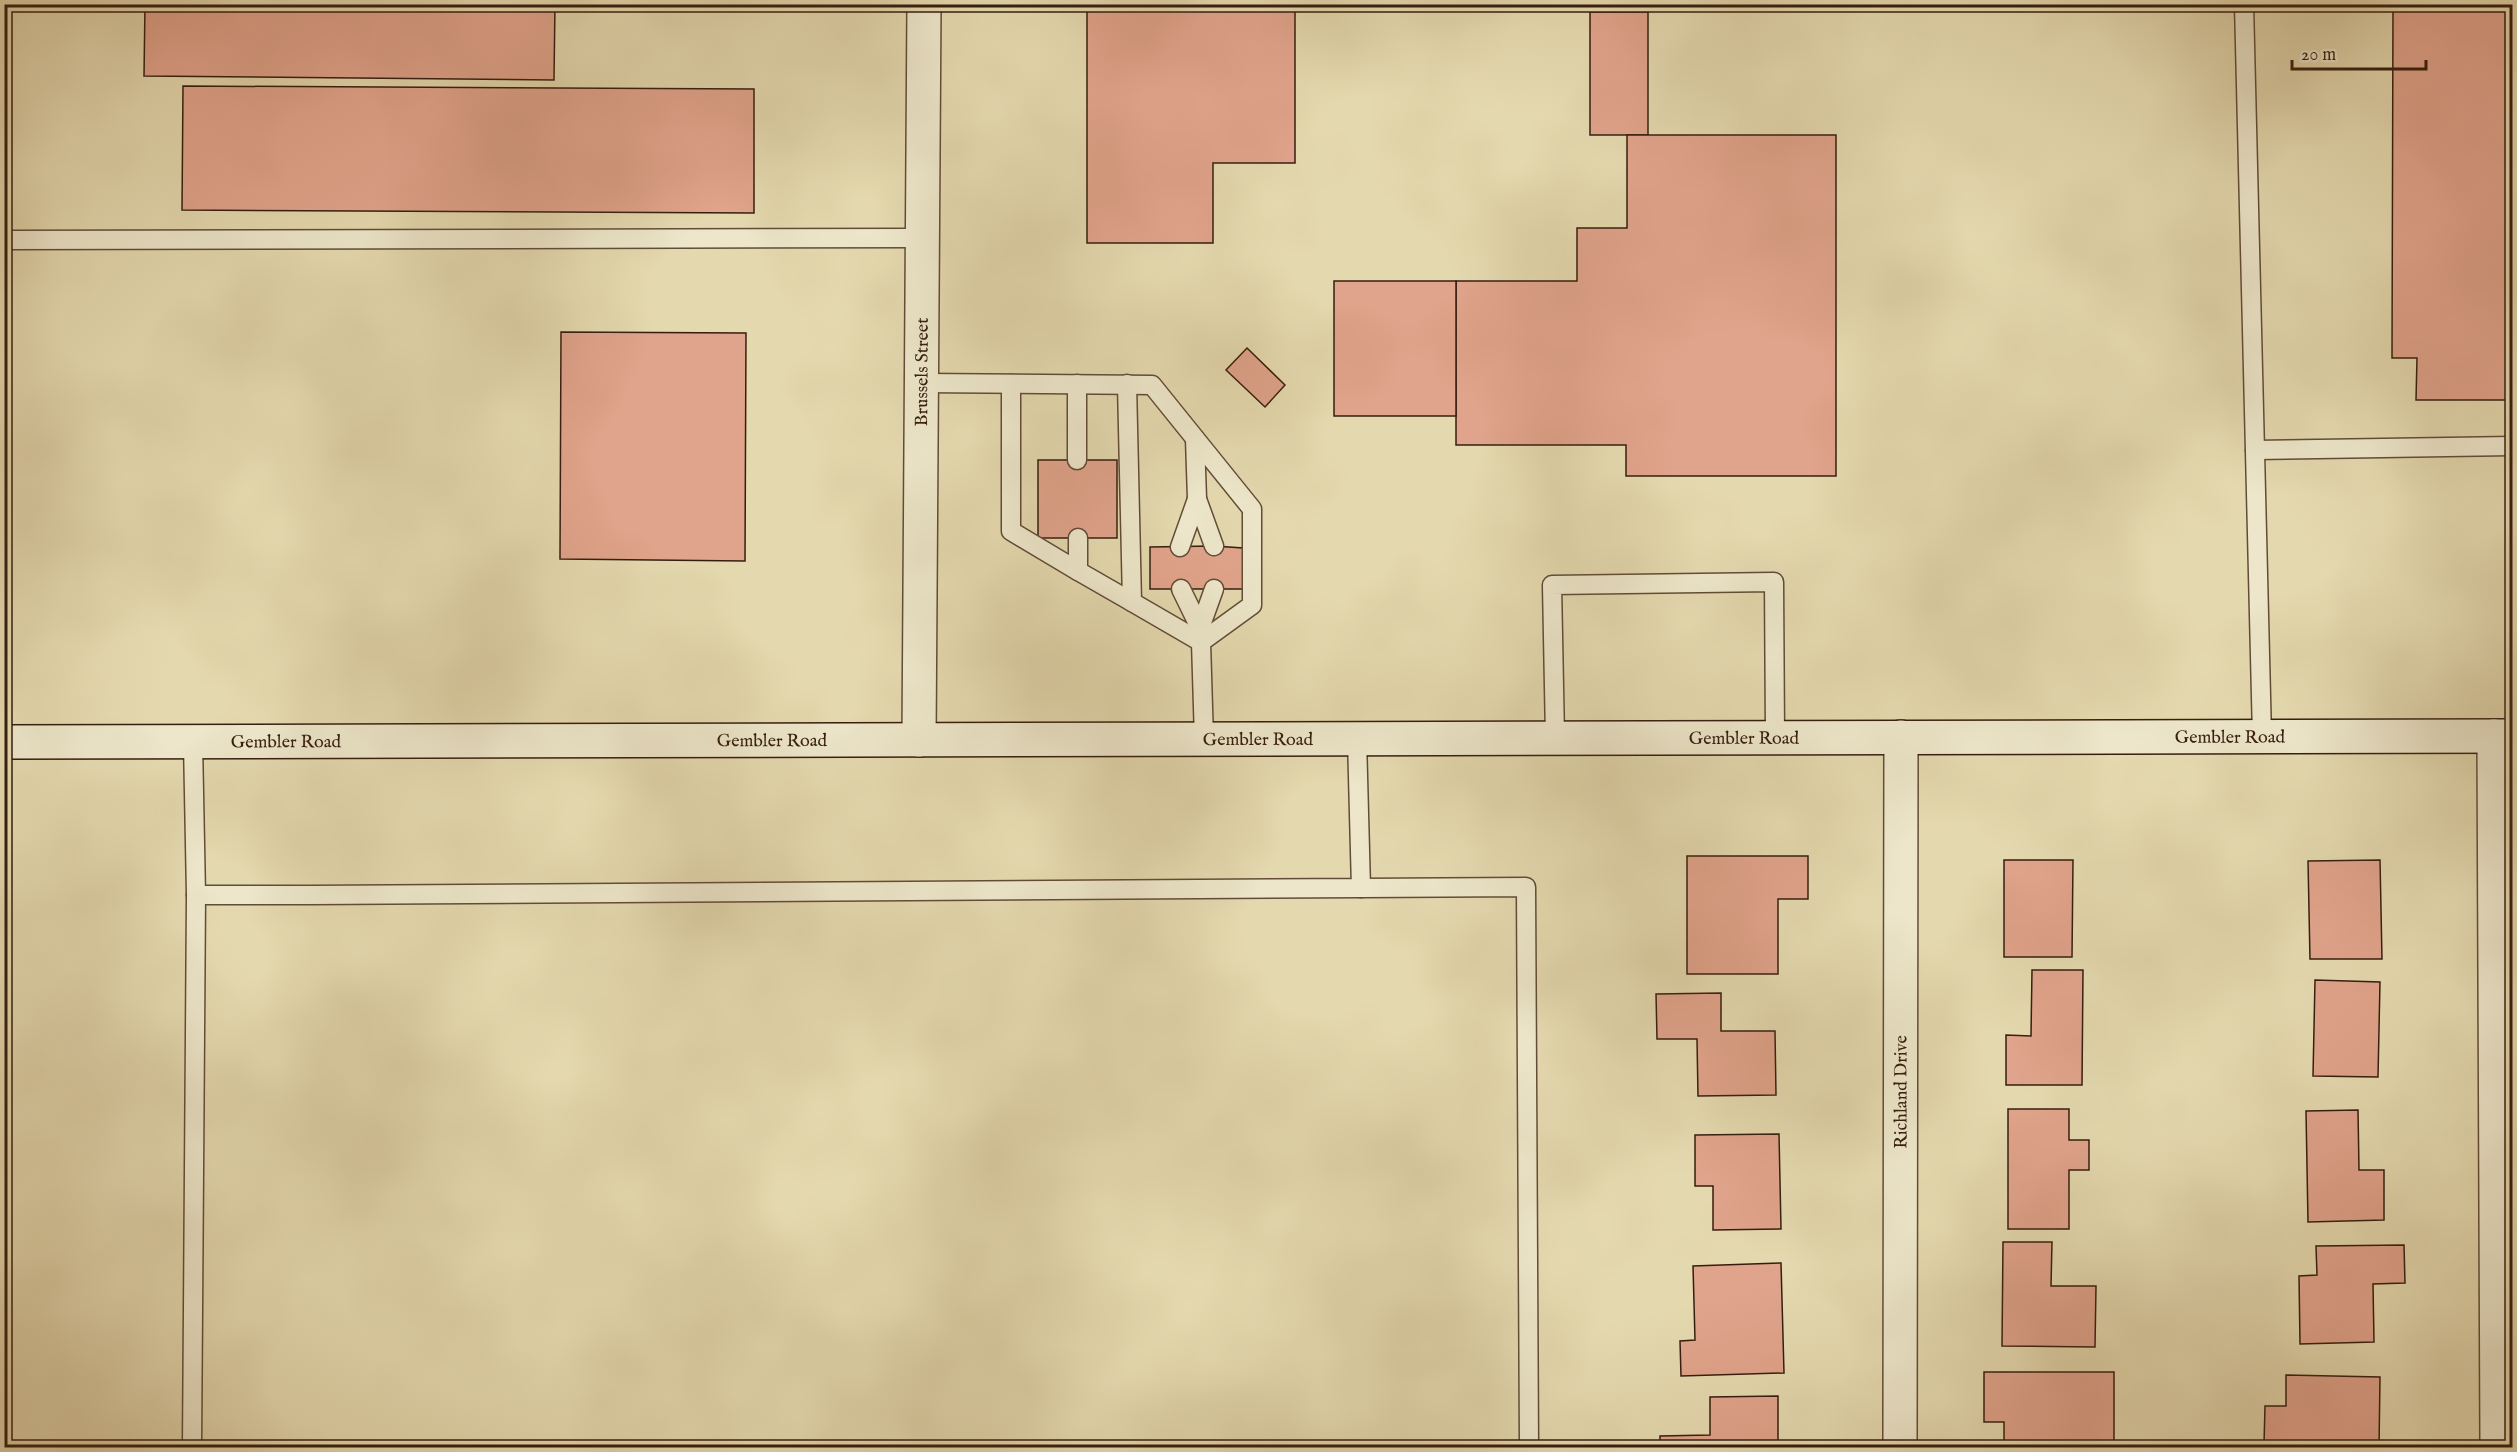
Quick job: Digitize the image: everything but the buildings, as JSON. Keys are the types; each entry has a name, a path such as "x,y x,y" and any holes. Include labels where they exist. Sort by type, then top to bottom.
{"main road":[{"name":"Brussels Street","path":"919,740 924,4"},
{"name":"Gembler Road","path":"4,742 2503,736"},
{"path":"2497,1448 2503,736"},
{"name":"Richland Drive","path":"1900,1448 1901,738"}],"lane":[{"path":"2244,4 2262,737"},
{"path":"4,240 922,238"},
{"path":"922,383 1152,385 1252,509 1252,605 1201,635"},
{"path":"1011,384 1011,531 1132,602 1201,635"},
{"path":"1077,384 1077,460"},
{"path":"1127,384 1132,602"},
{"path":"1195,438 1197,499 1214,546"},
{"path":"2255,450 2512,446"},
{"path":"1180,547 1197,499"},
{"path":"1078,538 1078,571"},
{"path":"1555,738 1552,585 1774,582 1775,738"},
{"path":"1181,589 1201,635"},
{"path":"1204,740 1201,635 1214,589"},
{"path":"1357,739 1361,888"},
{"path":"192,1448 196,895 193,742"},
{"path":"196,895 1526,887 1529,1448"}]}
